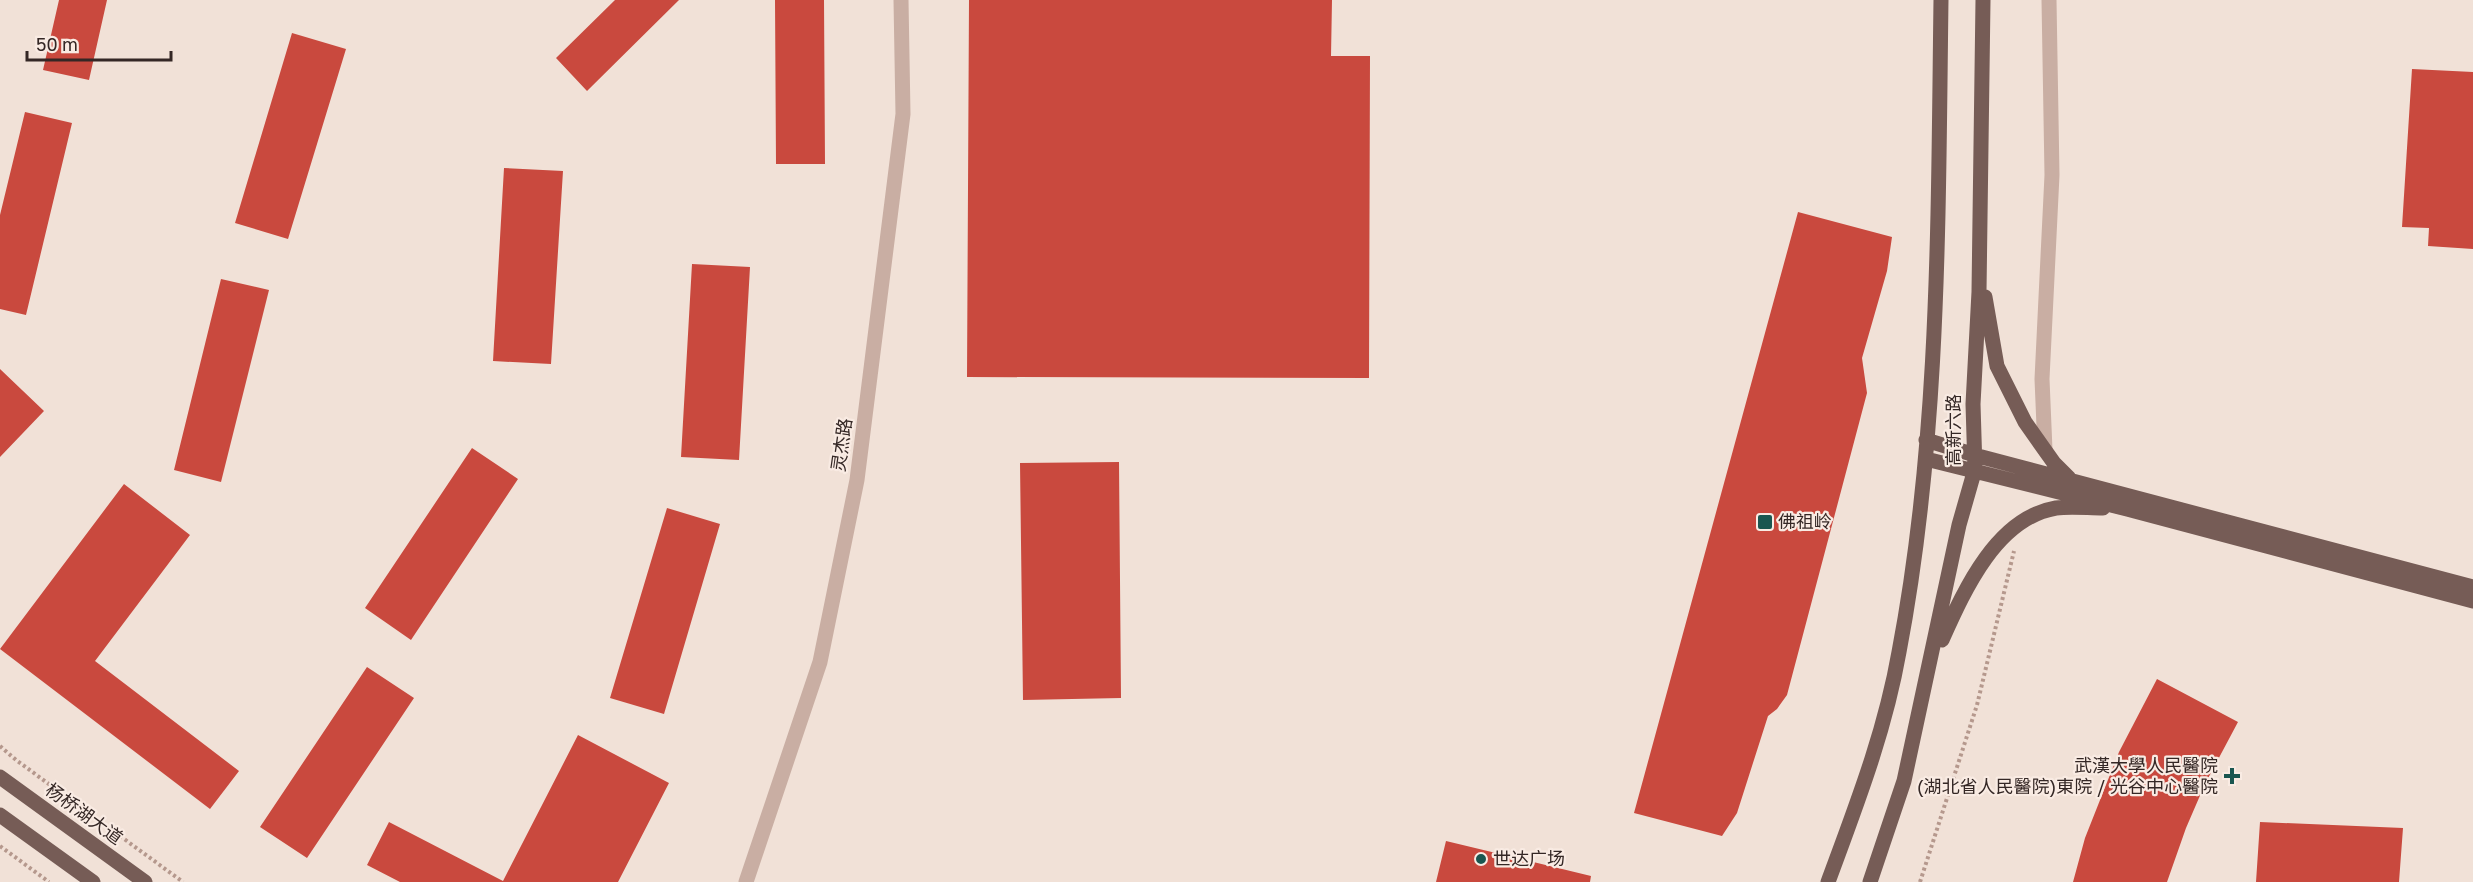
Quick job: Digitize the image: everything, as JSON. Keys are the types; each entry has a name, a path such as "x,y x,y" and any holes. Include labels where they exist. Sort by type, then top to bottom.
{"main road":[{"name":"高新六路","path":"1828,882 1877,748 1897,664 1920,521 1937,297 1941,0"},
{"name":"高新六路","path":"1870,882 1904,781 1974,462 1972,404 1979,268 1983,0"},
{"path":"1979,268 1997,366 2025,422 2054,464 2070,479 2473,587"},
{"path":"1926,440 1974,462 2127,509 2473,601"},
{"path":"1926,459 1974,462 2101,488"},
{"path":"1929,670 1965,590 1993,549 2022,522 2055,508 2127,509"},
{"name":"杨桥湖大道","path":"0,777 145,882"},
{"path":"0,815 93,882"}],"street":[{"name":"灵杰路","path":"746,882 820,662 857,480 903,114 901,0"},
{"path":"2045,450 2042,380 2052,175 2049,0"}],"path":[{"path":"1920,882 1977,705 2022,522"},
{"path":"0,746 183,882"},
{"path":"0,846 49,882"}],"building":[{"path":"59,0 107,0 89,80 43,70"},
{"path":"615,0 679,0 587,91 556,58"},
{"path":"775,0 824,0 825,164 776,164"},
{"path":"969,0 1332,0 1331,56 1370,56 1369,378 967,377"},
{"path":"292,33 346,49 288,239 235,223"},
{"path":"2412,69 2473,72 2473,249 2428,246 2429,228 2402,227"},
{"path":"25,112 72,123 26,315 0,309 0,215"},
{"path":"504,168 563,171 551,364 493,361"},
{"name":"佛祖岭","path":"1798,212 1892,237 1887,271 1862,358 1867,393 1787,695 1777,709 1768,716 1737,813 1722,836 1634,813"},
{"path":"692,264 750,267 739,460 681,457"},
{"path":"221,279 269,290 221,482 174,470"},
{"path":"0,369 44,411 0,457"},
{"path":"472,448 518,479 411,640 365,608"},
{"path":"1119,462 1121,698 1023,700 1020,463"},
{"path":"124,484 190,535 95,661 239,771 210,809 0,649"},
{"path":"667,508 720,524 664,714 610,698"},
{"path":"367,667 414,698 307,858 260,827"},
{"path":"2157,679 2238,722 2205,784 2186,828 2167,882 2073,882 2085,838 2119,752"},
{"path":"578,735 669,783 618,882 400,882 367,865 389,822 503,881"},
{"path":"2260,822 2403,828 2399,882 2256,882"},
{"name":"世达广场","path":"1446,841 1591,876 1590,882 1436,882"}],"place":[{"name":"佛祖岭","path":"1765,522"},
{"name":"武漢大學人民醫院 (湖北省人民醫院)東院 / 光谷中心醫院","path":"2232,776"},
{"name":"世达广场","path":"1481,859"}]}
